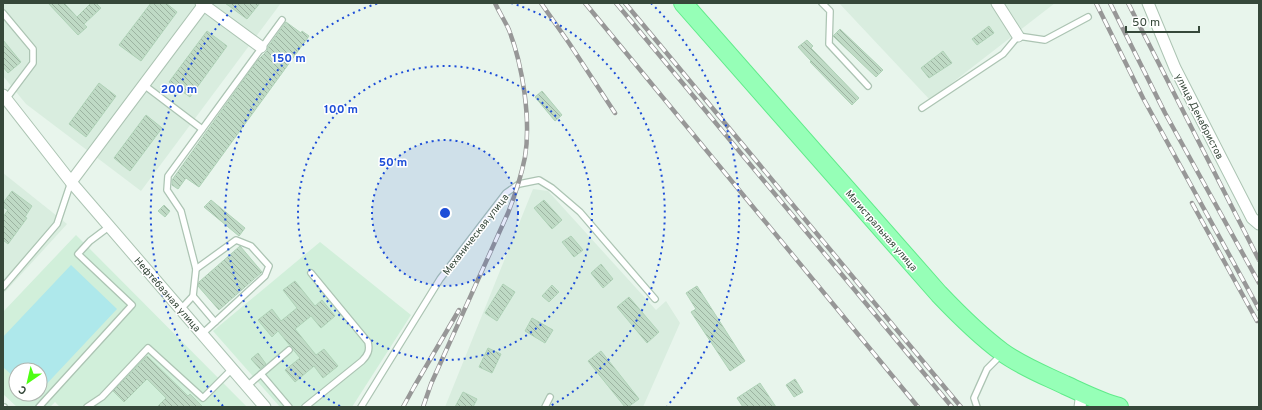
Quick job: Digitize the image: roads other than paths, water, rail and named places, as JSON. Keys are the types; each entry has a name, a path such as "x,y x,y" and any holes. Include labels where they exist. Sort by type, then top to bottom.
{"main road":[{"name":"Магистральная улица","path":"683,3 939,294 981,335 1003,353 1081,400 1119,407"}],"street":[{"path":"997,3 1018,36"},
{"name":"улица Декабристов","path":"1148,3 1175,68 1252,218 1259,224"},
{"path":"72,182 203,4 262,47"},
{"name":"Нефтебазная улица","path":"4,97 72,182 265,407"}],"lane":[{"path":"822,3 830,11 829,44 868,86"},
{"path":"3,13 33,49 33,63 4,97"},
{"path":"922,108 1004,54 1018,36 1045,40 1088,18"},
{"path":"181,309 193,296 196,269 181,211 167,190 168,176 282,20"},
{"path":"144,85 202,129"},
{"name":"Механическая улица","path":"362,407 440,279 506,193 519,184 539,180 552,188 580,212 655,299"},
{"path":"3,287 57,224 72,182"},
{"path":"39,407 132,305 78,254 90,241 110,226"},
{"path":"196,269 236,240 251,246 269,266 265,276 202,334"},
{"path":"305,407 362,361 367,356 370,349 368,342 311,273"},
{"path":"193,296 215,322"},
{"path":"87,407 102,397 148,348 203,398 232,369"},
{"path":"247,386 289,350"},
{"path":"977,407 974,398 987,369 1003,353"},
{"path":"261,374 289,407"},
{"path":"545,407 550,397"}],"railway":[{"path":"423,407 431,384 508,213 518,186 525,157 527,127 522,76 509,30 495,3"},
{"path":"541,3 615,113"},
{"path":"585,3 918,407"},
{"path":"616,3 952,407"},
{"path":"625,3 961,407"},
{"path":"1096,3 1143,98 1259,309"},
{"path":"1110,3 1165,113 1259,283"},
{"path":"1128,3 1259,260"},
{"path":"1192,203 1257,321"},
{"path":"403,407 459,310"}]}
